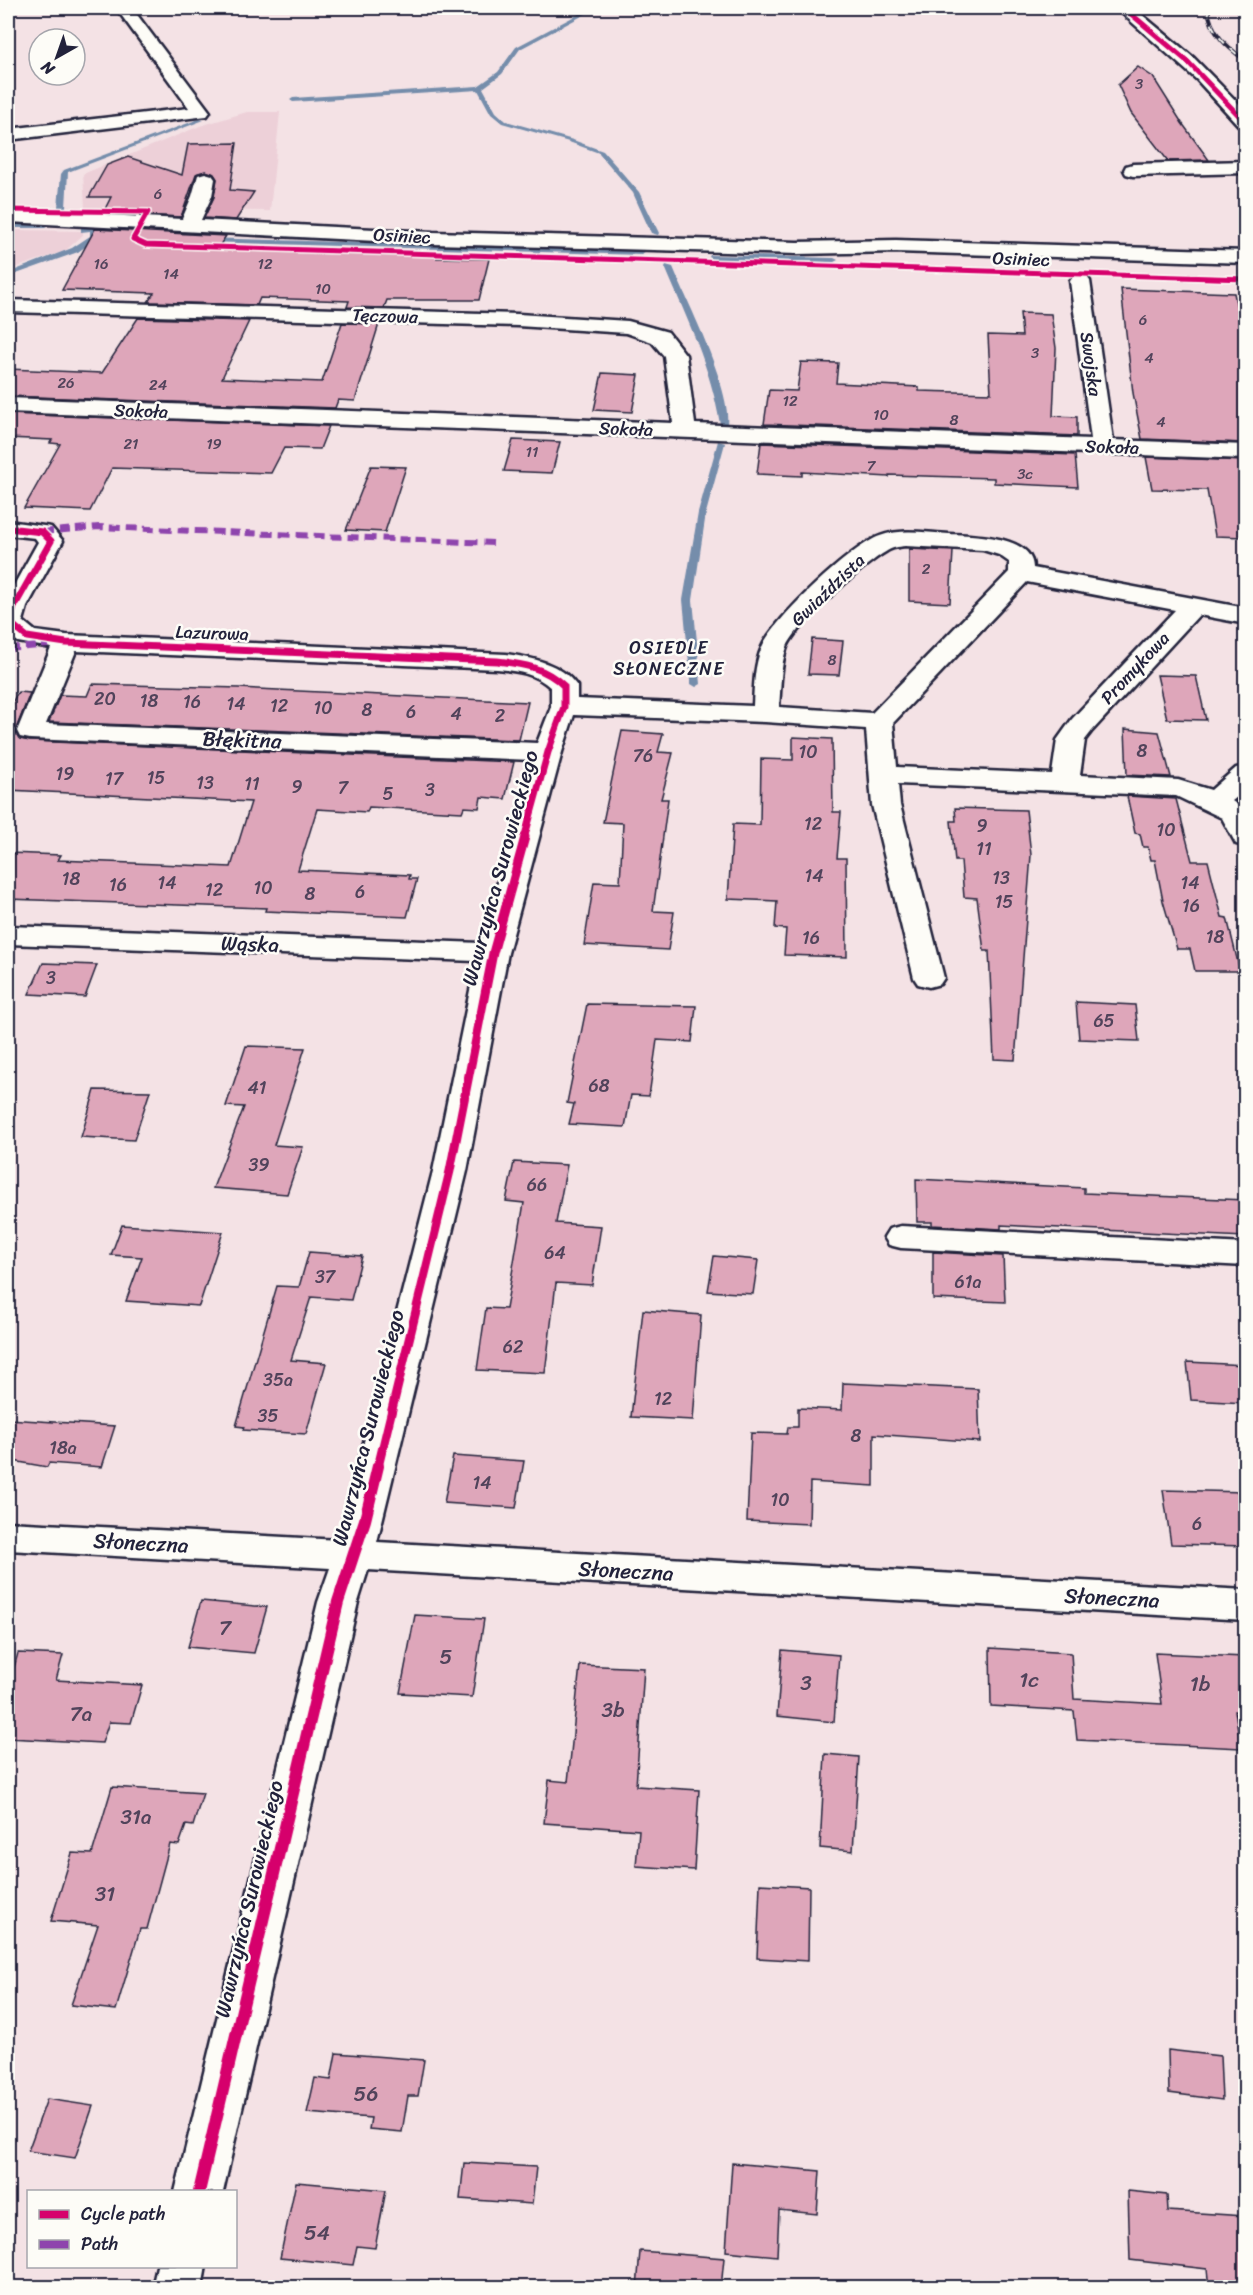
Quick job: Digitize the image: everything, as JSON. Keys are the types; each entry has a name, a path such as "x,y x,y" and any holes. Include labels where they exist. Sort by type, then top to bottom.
{"street":[{"path":"8,135 201,112 124,8"},
{"path":"1124,8 1187,58 1222,94 1245,123"},
{"path":"1133,170 1245,167"},
{"path":"189,225 202,196 205,179"},
{"name":"Osiniec","path":"8,216 433,238 797,248 891,255 1245,266"},
{"name":"Osiniec","path":"797,248 896,246 1245,257"},
{"name":"Swojska","path":"1080,281 1102,447"},
{"name":"Tęczowa","path":"8,306 507,319 628,327 660,337 675,355 685,432"},
{"name":"Sokoła","path":"8,405 1245,452"},
{"name":"Lazurowa","path":"8,528 42,532 51,541 14,607 10,623 27,637 66,643 497,661 540,668 560,692"},
{"name":"Gwiaździsta","path":"765,714 772,658 779,637 858,560 877,546 888,541 909,540 978,542 995,545 1013,552 1021,561 1021,574"},
{"path":"929,978 885,805 879,722 1021,574 1074,582 1245,616"},
{"name":"Promykowa","path":"1065,782 1071,740 1076,732 1193,606"},
{"name":"Błękitna","path":"66,643 30,731 548,752"},
{"path":"560,692 765,714 879,722"},
{"name":"Wawrzyńca Surowieckiego","path":"199,2190 338,1602 365,1520 450,1171 493,952 548,752 560,692"},
{"path":"882,774 1178,788 1212,801 1233,813 1245,838"},
{"path":"1212,801 1227,793 1245,774"},
{"name":"Wąska","path":"8,935 493,952"},
{"path":"901,1237 1245,1255"},
{"name":"Słoneczna","path":"8,1536 1245,1605"},
{"path":"177,2288 182,2268"}],"shaded area":[{"path":"247,112 280,112 270,211 85,208 83,174 200,126"},
{"path":"8,230 83,231 83,235 65,251 8,270"}],"building":[{"path":"1138,67 1153,77 1209,160 1168,161 1131,113 1118,85"},
{"path":"237,143 230,190 254,192 236,220 204,218 214,197 217,179 214,174 206,171 196,174 181,217 103,213 111,197 89,197 107,165 128,157 182,175 188,144"},
{"path":"95,229 226,236 217,249 437,255 436,258 489,259 479,300 387,300 384,308 347,307 349,301 260,298 257,305 148,302 154,293 62,290"},
{"path":"1121,289 1234,293 1245,347 1245,443 1142,439 1133,393"},
{"path":"1020,313 1051,314 1056,348 1053,416 1077,417 1077,436 764,424 769,390 797,391 801,362 838,363 836,383 919,387 919,391 991,393 988,335 1022,336"},
{"path":"138,318 249,321 222,378 322,382 342,323 379,324 355,401 338,400 335,408 8,396 8,369 102,373"},
{"path":"602,373 639,375 632,412 594,410"},
{"path":"8,414 329,426 320,449 284,448 271,473 112,468 90,511 24,508 60,444 50,443 52,440 8,438"},
{"path":"513,440 560,442 552,473 504,471"},
{"path":"761,443 1075,455 1078,487 994,483 994,478 889,475 889,477 802,472 802,476 757,474"},
{"path":"1146,457 1245,461 1245,537 1215,536 1207,490 1152,489"},
{"path":"371,466 406,467 385,532 346,530"},
{"path":"909,549 953,551 950,603 909,601"},
{"path":"812,639 843,641 839,675 808,674"},
{"path":"1157,675 1196,676 1206,720 1167,719"},
{"path":"92,684 239,688 528,702 519,740 49,722 60,695 87,696"},
{"path":"18,692 30,693 15,732 20,739 30,741 514,762 505,799 481,797 479,808 464,807 462,812 369,807 367,812 317,809 298,870 410,875 409,879 417,879 407,917 265,911 266,908 8,899 8,853 61,855 58,860 231,867 251,802 8,790 8,710"},
{"path":"1125,729 1159,732 1171,777 1127,775"},
{"path":"622,731 663,734 658,752 673,753 661,799 668,799 653,911 674,912 668,950 584,945 594,882 620,883 623,823 603,822"},
{"path":"793,737 832,739 833,812 841,812 837,858 846,858 847,957 784,955 786,929 775,928 777,901 728,899 733,824 760,825 761,759 793,760"},
{"path":"1127,796 1176,799 1192,861 1208,861 1222,917 1227,918 1240,971 1195,971 1190,949 1177,949 1163,901 1155,860 1151,860 1148,847 1143,847 1140,834 1135,833"},
{"path":"955,808 1026,810 1031,855 1015,1060 994,1059 989,951 984,951 977,898 964,897 961,861 955,861 951,821 956,821"},
{"path":"43,963 97,965 85,997 29,994"},
{"path":"1076,1002 1135,1005 1139,1041 1079,1039"},
{"path":"587,1004 696,1006 692,1042 657,1040 649,1096 631,1095 625,1127 569,1124 574,1104 567,1103"},
{"path":"246,1046 305,1048 274,1145 303,1147 287,1194 213,1188 244,1107 226,1106"},
{"path":"95,1090 150,1091 134,1140 81,1137"},
{"path":"514,1162 567,1165 556,1223 601,1226 592,1285 556,1283 545,1373 477,1370 486,1308 506,1309 524,1203 506,1201"},
{"path":"916,1179 1084,1188 1084,1193 1245,1200 1245,1237 1001,1225 1001,1229 932,1225 932,1222 917,1222"},
{"path":"122,1225 223,1232 199,1306 126,1301 142,1257 111,1255"},
{"path":"309,1252 362,1256 351,1300 311,1297 291,1360 326,1363 306,1434 243,1430 244,1427 236,1426 277,1286 299,1287"},
{"path":"933,1252 1003,1256 1005,1302 933,1299"},
{"path":"714,1256 758,1260 753,1294 708,1291"},
{"path":"643,1310 701,1315 693,1420 631,1417"},
{"path":"1187,1362 1245,1365 1245,1403 1191,1400"},
{"path":"843,1383 978,1389 980,1442 874,1434 874,1486 810,1482 809,1524 747,1521 751,1433 787,1434 788,1427 798,1427 798,1408 842,1410"},
{"path":"8,1419 115,1426 102,1467 49,1463 47,1467 8,1460"},
{"path":"453,1456 524,1461 516,1508 444,1503"},
{"path":"1163,1490 1245,1492 1245,1546 1171,1544"},
{"path":"201,1601 267,1607 254,1653 188,1647"},
{"path":"415,1615 484,1619 472,1697 400,1693"},
{"path":"990,1648 1071,1653 1074,1699 1162,1704 1155,1653 1245,1657 1245,1711 1235,1711 1241,1748 1077,1740 1074,1711 991,1706"},
{"path":"782,1650 839,1655 834,1722 777,1716"},
{"path":"18,1653 63,1655 56,1680 142,1685 131,1723 109,1722 102,1743 8,1738 8,1689"},
{"path":"580,1665 644,1668 636,1786 699,1790 694,1870 636,1866 639,1830 544,1823 549,1780 568,1782"},
{"path":"825,1754 859,1757 853,1851 820,1848"},
{"path":"112,1787 203,1793 193,1826 186,1825 179,1845 170,1844 147,1929 140,1929 116,2010 71,2005 98,1925 51,1921 72,1853 92,1854"},
{"path":"760,1884 809,1887 808,1961 757,1958"},
{"path":"1168,2050 1220,2056 1222,2100 1169,2093"},
{"path":"336,2053 424,2060 418,2096 408,2096 402,2132 369,2129 371,2118 307,2113 315,2078 331,2080"},
{"path":"47,2099 93,2106 75,2158 28,2151"},
{"path":"464,2163 536,2167 532,2204 460,2199"},
{"path":"732,2163 820,2171 817,2214 779,2210 777,2256 726,2251"},
{"path":"296,2182 386,2190 375,2248 357,2246 353,2265 280,2258"},
{"path":"1128,2191 1167,2195 1168,2211 1245,2216 1245,2288 1209,2288 1207,2269 1130,2260"},
{"path":"640,2251 724,2258 721,2288 637,2288"}],"waterway":[{"path":"480,88 500,73 518,48 594,8"},
{"path":"293,100 480,88"},
{"path":"480,88 493,113 504,122 601,152 636,192 655,233"},
{"path":"62,207 66,171 201,120"},
{"path":"8,226 45,226"},
{"path":"8,275 75,250 94,237 93,228 84,230"},
{"path":"208,240 641,253"},
{"path":"713,257 834,260"},
{"path":"669,267 709,363 721,403 724,424"},
{"path":"696,684 688,600 702,513 721,443"}],"railway":[{"path":"1208,8 1212,25 1221,39 1246,61"}],"marked path":[{"path":"42,532 99,527 493,543"},
{"path":"8,649 48,645"}],"cycle path":[{"path":"1124,8 1188,62 1246,123"},
{"path":"8,210 148,212 133,239 146,245 1246,279"},
{"path":"8,528 42,532 51,541 14,607 10,623 27,637 66,643 497,661 542,670 564,686 564,707 548,752 493,953 450,1171 365,1520 338,1602 199,2190"}],"district":[{"name":"OSIEDLE SŁONECZNE","path":"669,658"}]}
